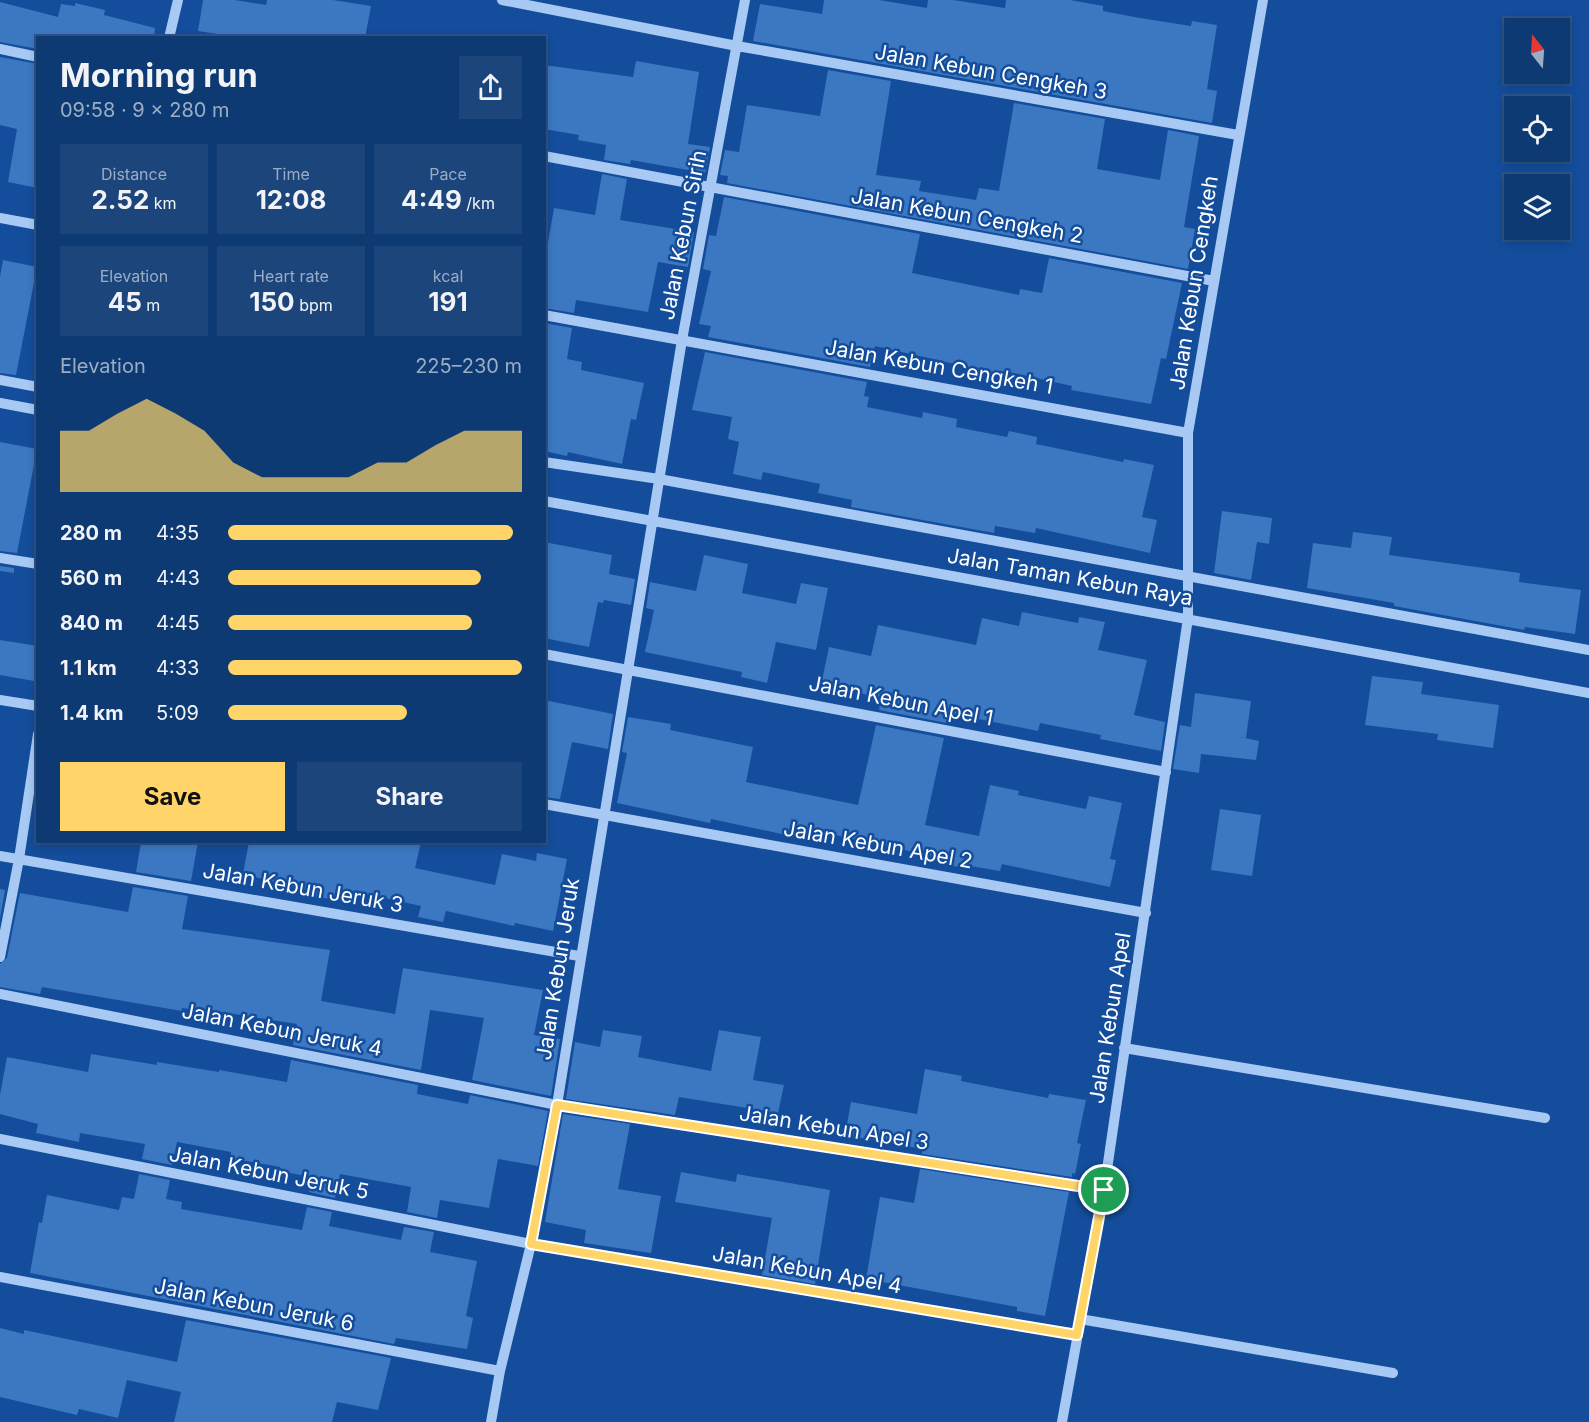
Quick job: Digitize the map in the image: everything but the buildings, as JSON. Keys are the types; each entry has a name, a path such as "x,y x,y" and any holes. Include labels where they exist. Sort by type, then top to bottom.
{"street":[{"path":"169,36 178,0"},
{"name":"Jalan Kebun Cengkeh 3","path":"502,0 737,46 1238,135"},
{"name":"Jalan Kebun Sirih","path":"654,520 682,340 712,189 745,0"},
{"name":"Jalan Kebun Cengkeh","path":"1188,618 1186,489 1188,433 1263,0"},
{"path":"0,49 36,57"},
{"name":"Jalan Kebun Cengkeh 2","path":"546,156 1214,281"},
{"path":"0,218 36,225"},
{"name":"Jalan Kebun Cengkeh 1","path":"546,315 1188,433"},
{"path":"0,380 36,387"},
{"path":"0,403 36,410"},
{"name":"Jalan Taman Kebun Raya","path":"546,462 659,478 1589,651"},
{"name":"Jalan Taman Kebun Raya","path":"546,501 1589,693"},
{"name":"Jalan Kebun Jeruk","path":"491,1422 500,1371 531,1244 557,1105 579,956 654,520"},
{"path":"0,558 36,564"},
{"name":"Jalan Kebun Apel","path":"1062,1422 1104,1190 1188,618"},
{"name":"Jalan Kebun Apel 1","path":"546,654 1166,772"},
{"path":"0,700 36,706"},
{"path":"0,957 19,859 36,747"},
{"name":"Jalan Kebun Apel 2","path":"546,804 1146,913"},
{"name":"Jalan Kebun Jeruk 3","path":"0,856 579,956"},
{"name":"Jalan Kebun Jeruk 4","path":"0,994 557,1105"},
{"path":"1124,1048 1167,1053 1545,1118"},
{"name":"Jalan Kebun Apel 3","path":"557,1105 1104,1190"},
{"name":"Jalan Kebun Jeruk 5","path":"0,1139 531,1244"},
{"name":"Jalan Kebun Apel 4","path":"531,1244 1077,1335"},
{"name":"Jalan Kebun Jeruk 6","path":"0,1277 500,1371"},
{"path":"1080,1318 1393,1373"}],"route":[{"path":"557,1105 1104,1190 1077,1335 531,1244 557,1105"}]}
